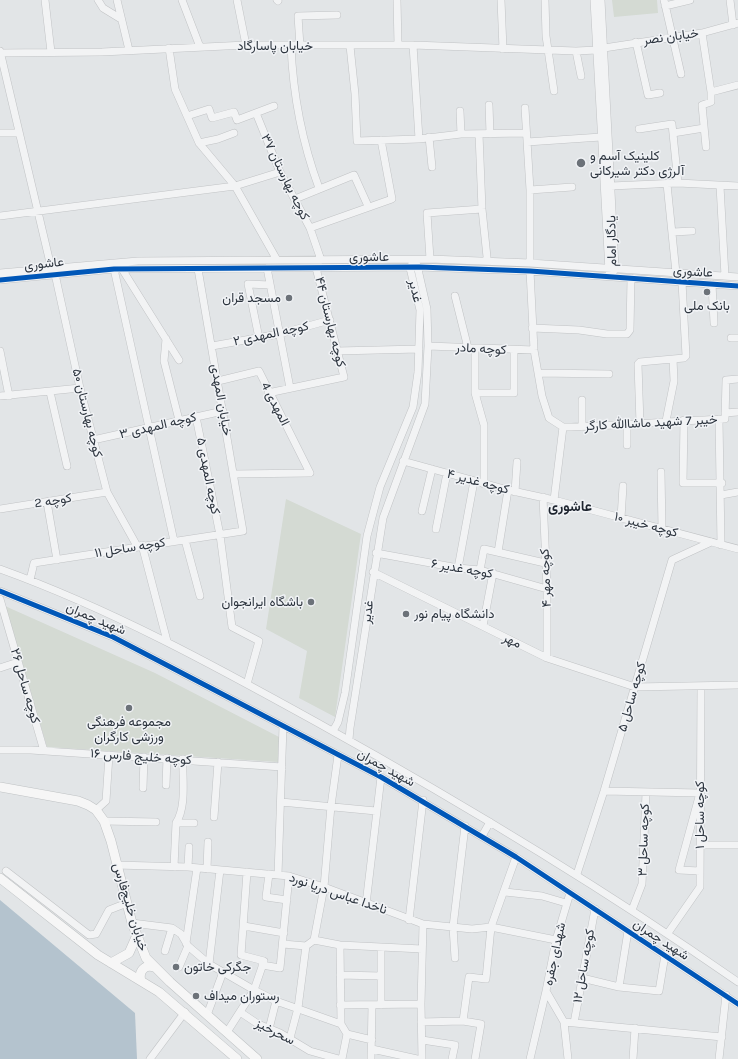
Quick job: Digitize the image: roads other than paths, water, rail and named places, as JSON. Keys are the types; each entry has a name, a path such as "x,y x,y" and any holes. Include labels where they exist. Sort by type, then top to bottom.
{"main road":[{"path":"0,787 78,802 88,805 96,810"},
{"name":"خیابان خلیج‌فارس","path":"96,810 104,821 111,841 132,923 146,958 257,1059"},
{"path":"3,874 98,955 160,992 237,1059"},
{"path":"112,963 129,953 137,935"},
{"path":"141,981 140,972 143,969 154,966"}],"street":[{"path":"45,0 51,52"},
{"path":"98,0 103,8 121,19"},
{"path":"118,0 129,50"},
{"path":"182,0 200,47"},
{"path":"237,0 246,45"},
{"path":"397,0 398,45"},
{"path":"501,0 503,49"},
{"path":"545,0 546,36 554,91"},
{"name":"یادگار امام","path":"594,0 600,49 611,186 611,277"},
{"name":"یادگار امام","path":"601,0 601,137 611,254"},
{"path":"681,74 664,3 690,0"},
{"path":"730,0 736,24"},
{"path":"300,46 298,16 337,15"},
{"name":"خیابان نصر","path":"576,51 600,49 636,42 702,33 736,24"},
{"path":"702,33 712,92 711,102 702,105 706,147"},
{"path":"636,42 648,95 660,93"},
{"name":"خیابان پاسارگاد","path":"0,52 129,50 246,45 413,45 576,51"},
{"path":"413,45 419,139"},
{"path":"291,46 292,80 310,163 319,188"},
{"path":"350,46 355,94 357,141 419,139 461,134 526,133"},
{"path":"169,48 175,89 199,143 235,186 277,260"},
{"path":"576,51 581,76"},
{"name":"کوچه بهارستان ۵۰","path":"0,52 80,388 107,492 139,546 167,641"},
{"path":"712,92 738,85"},
{"path":"489,105 490,134"},
{"path":"187,116 209,109 212,118 234,112 237,120 274,106"},
{"path":"525,108 530,190 530,263"},
{"path":"460,111 461,134"},
{"name":"کوچه بهارستان ۳۷","path":"256,114 280,172 310,228 321,260"},
{"path":"639,129 672,124 678,183"},
{"path":"673,133 704,128"},
{"path":"0,133 19,133"},
{"path":"199,143 218,139 234,133"},
{"path":"479,134 482,209 488,257"},
{"path":"428,137 432,167"},
{"path":"527,142 601,137"},
{"path":"310,228 368,206 392,199 381,140"},
{"path":"2,215 235,186 280,172"},
{"path":"295,199 354,175 368,206"},
{"path":"611,186 678,183 738,186"},
{"path":"667,184 676,273"},
{"path":"720,186 725,276"},
{"path":"530,190 572,187"},
{"path":"430,259 427,213 482,209"},
{"path":"673,232 692,231"},
{"name":"عاشوری","path":"0,280 53,270 138,261 430,259 530,263 738,277"},
{"name":"غدیر","path":"350,740 352,714 373,572 383,518 425,404 428,309 418,268 414,260"},
{"name":"غدیر","path":"333,731 340,711 357,616 367,536 380,487 413,407 418,372 420,310 410,268 414,260"},
{"path":"268,268 290,388 268,393"},
{"name":"کوچه بهارستان ۴۴","path":"290,388 344,377 316,268"},
{"name":"عاشوری","path":"0,273 114,269 418,268 530,271 738,286"},
{"path":"114,269 174,541"},
{"path":"122,269 179,360"},
{"name":"خیابان المهدی","path":"198,269 243,531"},
{"path":"530,271 534,350 545,410 549,417 563,427 554,500"},
{"path":"532,328 579,330 607,334 627,334 630,330 631,278"},
{"path":"640,424 638,364 642,360 673,359 686,356 682,282"},
{"path":"258,338 248,284 270,285"},
{"path":"712,284 714,323"},
{"path":"454,296 471,348 475,393 484,425 484,484"},
{"path":"420,310 422,308 428,309"},
{"name":"کوچه المهدی ۲","path":"212,346 279,334 330,320"},
{"path":"166,340 164,361 179,420"},
{"name":"کوچه مادر","path":"428,346 534,350"},
{"path":"337,350 419,349"},
{"path":"475,393 514,393 514,350"},
{"path":"0,351 9,396"},
{"path":"666,421 674,382 673,359"},
{"name":"المهدی 4","path":"218,381 259,371 268,393 310,473 234,474"},
{"path":"538,373 609,374"},
{"name":"خیبر 7 شهید ماشاالله کارگر","path":"563,427 627,425 666,421 725,418 726,380 738,379"},
{"path":"0,396 80,388"},
{"path":"50,392 67,466"},
{"path":"582,400 582,427"},
{"name":"کوچه المهدی ۳","path":"93,440 223,411"},
{"path":"725,413 738,412"},
{"name":"کوچه المهدی ۵","path":"196,417 220,535 232,628 259,641 247,684"},
{"path":"719,419 722,483 721,545"},
{"path":"684,420 683,483 722,483"},
{"path":"627,425 627,445"},
{"name":"کوچه غدیر ۴","path":"403,461 484,484 554,500"},
{"path":"498,552 517,462"},
{"path":"422,511 432,469"},
{"path":"661,472 662,529"},
{"path":"436,529 448,473"},
{"path":"458,568 474,480"},
{"path":"621,518 623,486"},
{"name":"کوچه 2","path":"0,509 107,492"},
{"path":"721,495 738,492"},
{"name":"کوچه مهر ۴","path":"543,497 547,589 547,658"},
{"name":"کوچه خیبر ۱۰","path":"554,500 738,549"},
{"path":"47,502 57,560"},
{"name":"کوچه ساحل ۱۱","path":"30,580 34,563 243,531"},
{"path":"185,540 200,596"},
{"name":"کوچه ساحل ۵","path":"577,874 604,791 672,560 710,542"},
{"path":"480,570 484,550 545,563"},
{"name":"کوچه غدیر ۶","path":"376,553 458,568 480,570 547,589"},
{"name":"شهید چمران","path":"0,569 30,580 167,641 350,740 577,874 668,933 738,982"},
{"name":"مهر","path":"373,572 547,658 635,687 738,685"},
{"path":"483,626 493,573"},
{"name":"شهید چمران","path":"0,591 113,637 423,800 516,857 738,1004"},
{"name":"کوچه ساحل ۲۶","path":"0,599 3,622 18,662 44,750"},
{"path":"0,668 18,662"},
{"name":"کوچه ساحل ۱","path":"668,933 700,887 701,686"},
{"path":"340,711 345,715 352,714"},
{"path":"278,875 283,726"},
{"name":"کوچه خلیج فارس ۱۶","path":"0,750 44,750 282,767"},
{"path":"96,810 106,801 109,755"},
{"path":"283,944 306,946 314,940 324,887 331,806 338,755"},
{"path":"142,788 144,757"},
{"path":"166,785 167,758"},
{"path":"174,867 176,823 180,817 182,795 183,759"},
{"path":"214,817 218,762"},
{"path":"366,904 381,777"},
{"path":"604,791 700,793 679,870 700,871"},
{"name":"کوچه ساحل ۳","path":"632,910 642,884 646,793"},
{"path":"409,920 414,862 423,800"},
{"path":"281,802 376,811"},
{"path":"104,821 156,822"},
{"path":"482,836 490,822"},
{"path":"176,823 194,823"},
{"path":"455,958 453,927 465,826"},
{"path":"207,869 208,842"},
{"path":"700,845 738,845"},
{"path":"188,867 189,847"},
{"path":"463,1021 469,976 486,979 491,927 505,892 516,857"},
{"name":"ناخدا عباس دریا نورد","path":"116,864 188,867 289,876 324,887 366,904 423,924 472,929 491,927 556,940"},
{"path":"179,967 187,944 197,868"},
{"path":"209,964 220,870"},
{"path":"227,1032 254,990 264,960 241,955 247,872"},
{"path":"3,874 89,935 96,934 109,910 127,903"},
{"path":"269,874 266,897 287,900"},
{"path":"262,965 280,968 289,876"},
{"path":"505,892 542,896 566,903"},
{"name":"شهدای جفره","path":"568,1059 564,1022 546,990 556,940 570,893"},
{"name":"کوچه ساحل ۱۲","path":"574,1023 595,909"},
{"path":"132,923 172,928 182,934 187,944 209,964 254,990 276,1000 341,1024"},
{"path":"422,1059 421,1004 423,924"},
{"path":"244,926 284,933"},
{"path":"165,951 172,928"},
{"path":"619,987 628,931"},
{"path":"314,940 340,945 422,949"},
{"path":"340,945 341,1024 347,1034 342,1059"},
{"path":"290,1038 298,1008 306,946"},
{"path":"381,947 381,1004"},
{"path":"582,978 619,987 659,991 665,955"},
{"path":"207,1015 223,972"},
{"path":"340,975 381,976"},
{"path":"530,1059 546,990"},
{"path":"719,1059 726,995"},
{"path":"269,1028 276,1000"},
{"path":"340,1005 421,1004"},
{"path":"371,1059 372,1005"},
{"path":"150,1059 184,1012"},
{"name":"سحرخیز","path":"240,1012 290,1038 310,1051 335,1059"},
{"path":"421,1022 463,1021 481,1024 475,1059"},
{"path":"564,1022 722,1037"},
{"path":"633,1059 635,1028"},
{"path":"347,1034 372,1040"},
{"path":"422,1040 455,1046 452,1059"},
{"path":"372,1049 417,1059"},
{"path":"308,1059 310,1051"}],"place":[{"name":"کلینیک آسم و آلرژی دکتر شیرکانی","path":"581,163"},
{"name":"بانک ملی","path":"707,292"},
{"name":"مسجد قران","path":"289,298"},
{"name":"باشگاه ایرانجوان","path":"311,602"},
{"name":"دانشگاه پیام نور","path":"406,614"},
{"name":"مجموعه فرهنگی ورزشی کارگران","path":"129,708"},
{"name":"جگرکی خاتون","path":"176,967"},
{"name":"رستوران میداف","path":"196,996"}],"district":[{"name":"عاشوری","path":"570,507"}]}
